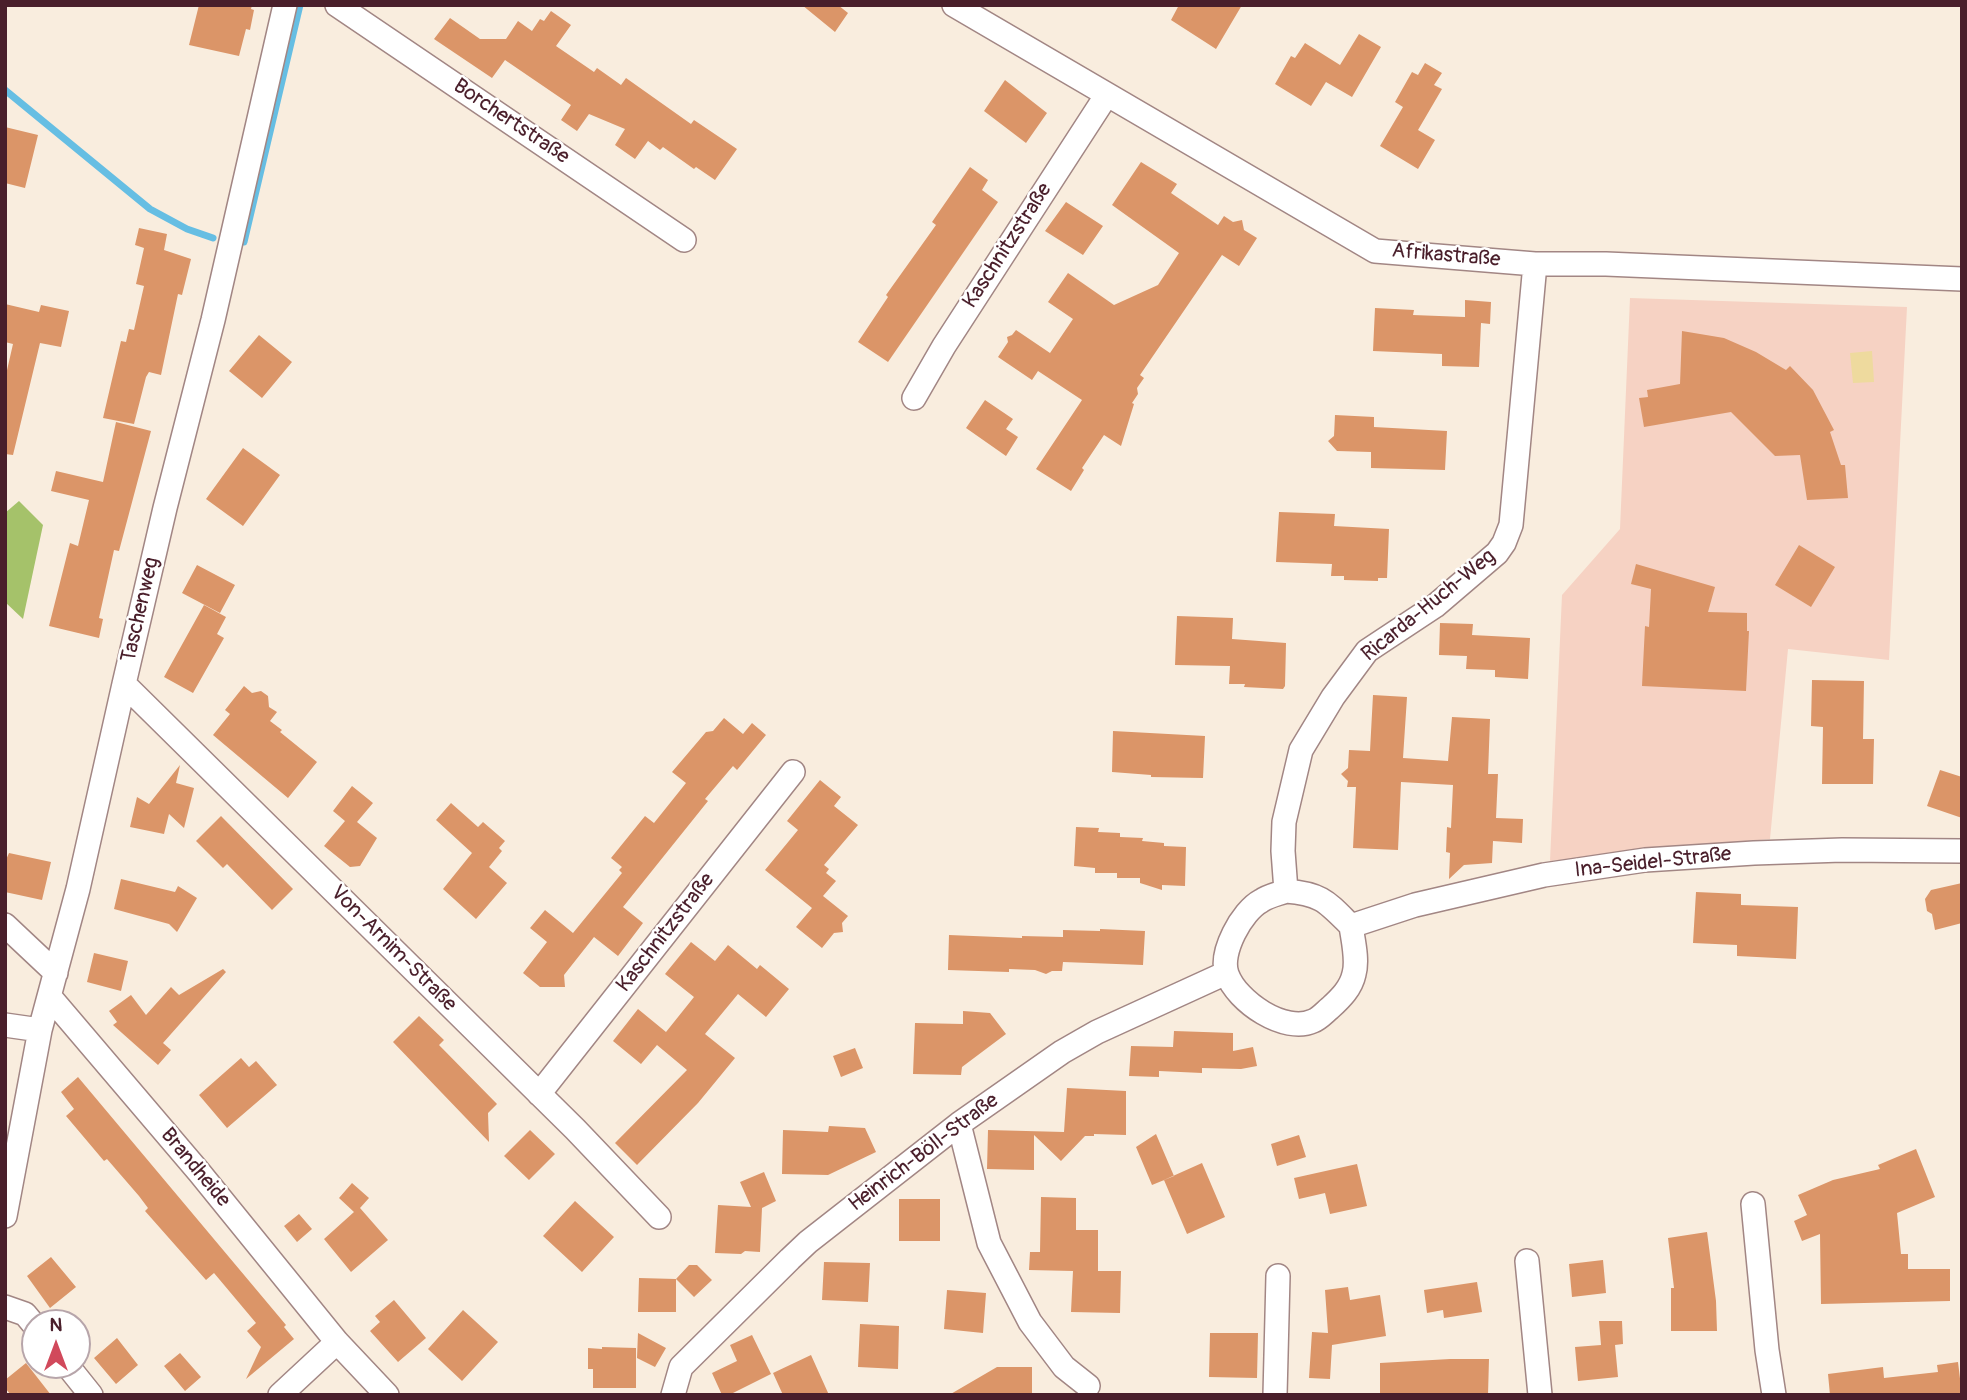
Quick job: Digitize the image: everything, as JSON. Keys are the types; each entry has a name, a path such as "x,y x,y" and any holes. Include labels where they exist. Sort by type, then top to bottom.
{"street":[{"name":"Taschenweg","path":"5,1216 40,1030 78,889 165,508 213,320 285,5"},
{"name":"Borchertstraße","path":"337,5 684,240"},
{"name":"Afrikastraße","path":"954,5 1375,251 1535,264 1962,279"},
{"name":"Kaschnitzstraße","path":"914,398 944,346 1106,96"},
{"name":"Ricarda-Huch-Weg","path":"1286,891 1284,822 1301,750 1333,697 1367,651 1435,606 1504,543 1511,525 1535,264"},
{"name":"Von-Arnim-Straße","path":"124,684 539,1094 659,1217"},
{"name":"Kaschnitzstraße","path":"539,1094 793,772"},
{"name":"Ina-Seidel-Straße","path":"1352,926 1415,905 1544,874 1645,860 1842,850 1962,851"},
{"path":"1286,891 1306,893 1325,900 1352,926 1355,971 1349,988 1313,1022 1285,1024 1260,1011 1239,992 1226,973 1228,948 1239,922 1260,901 1286,891"},
{"path":"5,925 56,973"},
{"name":"Heinrich-Böll-Straße","path":"673,1395 681,1367 799,1251 959,1124 1062,1052 1097,1032 1226,973"},
{"name":"Brandheide","path":"50,996 199,1172 337,1342 387,1395"},
{"path":"5,1025 40,1030"},
{"path":"959,1124 989,1243 1030,1322 1064,1367 1088,1386"},
{"path":"1753,1205 1766,1350 1774,1395"},
{"path":"1527,1261 1541,1395"},
{"path":"1275,1395 1278,1276"},
{"path":"280,1395 337,1342"},
{"path":"79,1379 92,1395"}],"shaded area":[{"path":"1630,298 1907,307 1889,660 1788,649 1770,839 1550,861 1562,595 1620,529"}],"green space":[{"path":"19,501 43,525 23,619 5,602 5,513"}],"sand":[{"path":"1872,351 1874,382 1853,383 1850,353"}],"building":[{"path":"199,5 252,5 251,9 254,10 250,30 246,29 239,56 189,45"},
{"path":"802,5 838,5 848,13 835,32"},
{"path":"1179,5 1242,5 1216,49 1171,20"},
{"path":"551,11 571,25 556,46 594,72 597,68 621,85 626,78 691,124 694,120 737,149 715,180 663,147 660,150 648,141 635,159 615,145 625,129 589,114 577,131 561,120 571,105 505,60 492,78 434,39 450,18 480,39 506,39 518,21 532,31 540,19 544,21"},
{"path":"1359,34 1381,47 1352,97 1326,82 1311,106 1275,84 1291,56 1295,58 1305,43 1340,65"},
{"path":"1425,63 1442,73 1434,85 1442,89 1418,130 1435,140 1418,169 1380,146 1403,107 1395,102 1412,72 1418,75"},
{"path":"1005,80 1047,113 1026,143 984,111"},
{"path":"5,127 38,135 25,188 5,183"},
{"path":"1141,162 1177,184 1171,193 1218,225 1224,216 1233,222 1242,220 1244,230 1257,238 1239,266 1222,255 1140,375 1144,378 1137,388 1138,394 1132,403 1134,404 1121,446 1104,435 1082,468 1084,470 1071,491 1036,469 1082,400 1038,371 1032,380 998,357 1008,342 1007,337 1016,330 1050,353 1073,319 1048,302 1068,273 1114,305 1158,285 1179,253 1112,205"},
{"path":"970,167 988,180 982,190 998,202 888,362 858,342 888,297 886,295 936,225 932,222"},
{"path":"1066,202 1103,226 1083,255 1045,231"},
{"path":"139,228 167,234 164,250 191,259 182,295 178,294 161,375 149,372 146,377 134,424 103,418 121,341 126,342 129,329 134,330 144,286 136,284 144,248 135,245"},
{"path":"1465,300 1491,302 1490,324 1481,323 1479,367 1442,366 1442,354 1373,351 1375,308 1414,310 1413,315 1465,317"},
{"path":"5,304 39,312 41,305 69,311 61,347 40,343 13,455 5,454 5,379 13,344 5,342"},
{"path":"1682,331 1724,338 1756,352 1786,370 1790,366 1813,390 1834,430 1830,432 1841,465 1845,465 1848,498 1807,500 1800,455 1775,456 1731,412 1644,427 1639,398 1648,397 1647,390 1680,384"},
{"path":"259,335 292,362 262,398 229,371"},
{"path":"985,400 1013,419 1006,429 1018,437 1006,456 966,428"},
{"path":"1335,415 1374,417 1374,427 1447,431 1445,470 1371,468 1371,452 1337,451 1328,441 1334,436"},
{"path":"116,422 151,431 119,551 114,550 99,618 103,619 99,638 49,626 70,543 78,546 89,500 51,491 56,471 103,482"},
{"path":"243,448 280,475 243,526 206,499"},
{"path":"1279,512 1335,514 1334,526 1389,529 1387,578 1378,578 1378,581 1344,580 1344,576 1331,576 1332,564 1276,562"},
{"path":"1799,545 1835,567 1811,607 1775,585"},
{"path":"1636,564 1715,587 1708,612 1747,613 1749,631 1746,691 1642,686 1645,626 1649,627 1651,589 1631,584"},
{"path":"197,565 235,585 220,613 182,593"},
{"path":"204,605 226,617 217,634 224,638 193,693 164,677"},
{"path":"1177,616 1233,618 1232,639 1286,643 1283,689 1229,684 1230,666 1175,665"},
{"path":"1440,623 1473,624 1472,635 1530,638 1528,679 1495,677 1495,670 1466,669 1467,656 1439,655"},
{"path":"1812,680 1864,681 1863,739 1874,739 1873,784 1822,784 1823,727 1811,726"},
{"path":"244,686 252,693 261,691 268,696 269,707 277,712 270,721 317,762 288,798 213,735 230,714 225,710"},
{"path":"1373,695 1407,697 1403,758 1448,761 1452,717 1490,719 1488,774 1498,774 1496,818 1523,819 1522,843 1493,841 1492,863 1464,865 1449,879 1447,827 1451,828 1453,785 1401,782 1398,850 1353,848 1356,787 1347,787 1348,781 1341,774 1348,768 1349,750 1370,751"},
{"path":"724,718 743,734 752,723 766,735 737,770 733,766 705,799 708,801 623,907 643,923 618,956 594,937 564,975 565,987 540,987 523,973 547,942 530,928 545,910 573,933 622,873 619,870 622,867 611,858 645,816 654,823 686,783 672,772 706,732 713,731"},
{"path":"1113,731 1205,736 1203,778 1151,777 1112,772"},
{"path":"180,765 176,783 194,788 184,828 169,814 164,834 130,827 137,797 149,804"},
{"path":"1940,770 1962,777 1962,818 1927,806"},
{"path":"820,780 841,797 834,806 858,825 824,865 829,869 826,873 836,881 823,896 848,916 842,923 843,932 834,933 822,948 796,927 812,908 765,870 798,830 787,821"},
{"path":"352,786 373,803 357,822 377,838 360,866 350,867 324,846 345,821 333,811"},
{"path":"451,803 478,827 483,822 505,841 499,848 502,851 489,867 507,883 476,919 443,889 472,853 436,820"},
{"path":"221,816 293,889 272,910 227,864 223,868 196,841"},
{"path":"1076,827 1099,828 1098,832 1120,833 1120,837 1143,838 1142,841 1164,843 1164,846 1186,847 1185,886 1162,885 1162,890 1140,883 1140,878 1117,878 1117,873 1095,873 1095,868 1074,866"},
{"path":"9,853 51,862 42,900 5,892 5,862"},
{"path":"121,879 175,892 178,886 197,898 177,932 169,924 114,909"},
{"path":"1962,883 1962,923 1935,930 1925,899 1931,890"},
{"path":"1696,892 1741,894 1741,905 1798,907 1796,959 1737,956 1737,945 1693,943"},
{"path":"1063,930 1145,931 1143,965 1063,962 1062,971 1046,974 1035,970 948,970 949,935 1063,937"},
{"path":"691,942 715,961 728,945 757,969 760,965 789,989 766,1017 738,994 705,1034 735,1058 698,1103 637,1165 615,1143 687,1070 657,1045 641,1064 613,1041 638,1009 666,1032 694,997 665,974"},
{"path":"94,953 128,961 121,991 87,982"},
{"path":"223,969 226,972 163,1043 171,1050 158,1065 113,1025 117,1022 109,1011 131,995 146,1015 171,987 179,995"},
{"path":"963,1011 990,1013 1006,1034 962,1067 961,1075 913,1074 915,1023 963,1024"},
{"path":"419,1016 444,1040 439,1045 497,1104 488,1113 489,1142 393,1042"},
{"path":"1174,1031 1233,1033 1233,1051 1253,1047 1257,1066 1241,1069 1202,1068 1202,1073 1159,1071 1159,1077 1129,1076 1131,1046 1173,1047"},
{"path":"855,1048 863,1068 841,1077 833,1056"},
{"path":"241,1058 249,1067 256,1061 277,1085 227,1128 199,1095"},
{"path":"78,1077 286,1325 284,1327 294,1339 246,1379 261,1347 247,1331 256,1323 214,1273 206,1280 145,1211 148,1208 139,1196 107,1159 104,1161 66,1116 74,1109 61,1092"},
{"path":"1067,1088 1126,1091 1126,1135 1085,1136 1061,1161 1034,1135 1034,1170 987,1169 988,1130 1064,1132"},
{"path":"829,1126 865,1128 876,1152 828,1175 782,1174 783,1130 828,1132"},
{"path":"530,1130 555,1154 529,1180 504,1156"},
{"path":"1156,1134 1174,1176 1152,1185 1136,1147"},
{"path":"1299,1135 1306,1157 1277,1166 1271,1144"},
{"path":"1916,1149 1935,1197 1897,1213 1901,1254 1908,1254 1908,1269 1950,1269 1950,1301 1821,1304 1820,1234 1802,1241 1794,1221 1807,1215 1798,1195 1833,1180 1880,1169 1878,1165"},
{"path":"1202,1163 1225,1217 1187,1234 1164,1180"},
{"path":"1357,1164 1367,1206 1330,1214 1325,1193 1299,1199 1294,1178"},
{"path":"764,1172 776,1201 762,1208 760,1252 715,1253 718,1205 751,1207 740,1182"},
{"path":"352,1183 369,1198 360,1208 388,1240 351,1272 324,1239 354,1212 339,1198"},
{"path":"1041,1197 1076,1198 1076,1230 1098,1230 1098,1271 1121,1271 1120,1313 1071,1312 1073,1271 1029,1270 1030,1252 1040,1252"},
{"path":"899,1199 940,1199 940,1241 899,1241"},
{"path":"575,1201 614,1237 582,1272 543,1236"},
{"path":"299,1214 312,1229 297,1242 284,1226"},
{"path":"1707,1232 1717,1331 1671,1331 1671,1288 1674,1288 1668,1238"},
{"path":"51,1257 76,1287 50,1308 27,1276"},
{"path":"1603,1260 1606,1293 1572,1297 1569,1264"},
{"path":"824,1262 870,1263 868,1302 822,1300"},
{"path":"689,1265 697,1265 712,1280 694,1297 676,1279"},
{"path":"639,1278 676,1279 676,1312 638,1312"},
{"path":"1477,1282 1482,1312 1444,1318 1443,1310 1427,1313 1424,1290"},
{"path":"1348,1287 1350,1300 1380,1295 1386,1336 1332,1345 1330,1379 1309,1378 1312,1332 1328,1333 1325,1290"},
{"path":"947,1290 986,1293 983,1333 944,1329"},
{"path":"394,1300 426,1338 398,1362 370,1331 380,1322 375,1316"},
{"path":"463,1310 498,1342 462,1381 428,1349"},
{"path":"1599,1321 1622,1321 1623,1344 1615,1345 1618,1377 1578,1381 1575,1347 1601,1345"},
{"path":"860,1324 899,1326 898,1369 858,1367"},
{"path":"638,1333 666,1348 655,1367 637,1358"},
{"path":"1210,1333 1258,1333 1257,1378 1209,1377"},
{"path":"752,1335 771,1374 729,1395 722,1395 712,1373 737,1361 730,1345"},
{"path":"117,1338 138,1365 116,1384 94,1358"},
{"path":"588,1348 636,1348 636,1388 593,1388 593,1369 588,1369"},
{"path":"180,1353 201,1377 185,1391 164,1366"},
{"path":"811,1355 829,1395 783,1395 773,1373"},
{"path":"1489,1359 1488,1395 1380,1395 1380,1363"},
{"path":"1958,1362 1962,1395 1830,1395 1828,1374 1883,1367 1884,1378 1938,1372 1937,1365"},
{"path":"21,1367 21,1379 38,1379 51,1395 11,1395 5,1388 5,1380"},
{"path":"997,1367 1032,1367 1032,1395 949,1395"}],"waterway":[{"path":"244,242 300,5"},
{"path":"5,90 150,209 187,229 213,238"}]}
